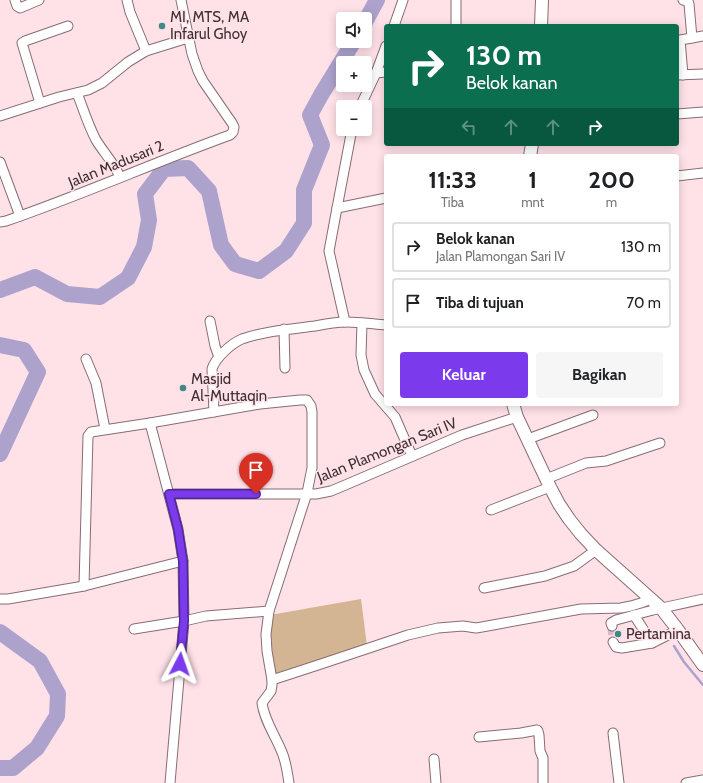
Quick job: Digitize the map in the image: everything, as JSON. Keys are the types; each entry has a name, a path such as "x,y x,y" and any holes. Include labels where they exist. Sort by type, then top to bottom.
{"main road":[{"path":"541,24 542,0"},
{"path":"514,406 517,417 548,483 559,504 569,518 596,550 661,608 703,665"}],"street":[{"path":"15,0 17,6 20,8 39,0"},
{"path":"127,0 130,12 146,51"},
{"path":"0,116 59,97 88,90 99,85 128,62 146,51 188,38 181,0"},
{"path":"395,24 403,0"},
{"path":"456,0 456,24"},
{"path":"683,0 689,4 692,38"},
{"path":"40,103 22,43 25,40 68,26"},
{"path":"703,36 680,40 680,75 703,74"},
{"name":"Jalan Madusari 2","path":"0,222 52,205 230,135 234,129 232,123 203,81 192,54 188,38"},
{"path":"363,100 384,51"},
{"path":"376,73 384,72"},
{"path":"77,93 95,137 120,177"},
{"path":"679,114 703,112"},
{"path":"345,322 329,252 351,136"},
{"path":"0,162 20,216"},
{"path":"679,176 703,173"},
{"path":"337,208 384,198"},
{"path":"210,321 215,346 219,357"},
{"path":"214,412 212,369 219,357 242,339 284,329 345,322 384,325"},
{"path":"362,323 361,355 364,370 375,394 384,404"},
{"path":"284,329 285,368"},
{"path":"86,359 96,383 105,429"},
{"path":"84,586 88,436 91,432 260,404 307,400 311,406 312,412 312,468 307,493 268,611 266,634 272,680 271,691 262,703 268,721 286,761 289,783"},
{"path":"385,406 395,417 412,456"},
{"path":"528,439 593,415"},
{"name":"Jalan Plamongan Sari IV","path":"169,494 316,494 331,491 462,435 517,417"},
{"path":"150,423 178,529 183,561 184,621 174,751 170,783"},
{"path":"491,510 586,463 606,461 660,443"},
{"path":"484,588 545,576 574,566 596,550"},
{"path":"0,599 8,599 84,586 183,561"},
{"path":"272,680 402,637 438,628 463,626 476,628 581,609 621,608 641,604 651,599"},
{"path":"612,626 611,623 613,622 634,615 703,599"},
{"path":"134,629 206,616 268,611"},
{"path":"634,615 652,643"},
{"path":"613,642 616,647 622,648 652,643 678,630"},
{"path":"479,736 521,733 537,730 539,734 540,751 543,758 543,783"},
{"path":"613,733 619,783"},
{"path":"434,759 436,783"},
{"path":"686,783 699,781"}],"shaded area":[{"path":"361,599 367,646 273,676 270,615"}],"waterway":[{"path":"370,12 377,0"},
{"path":"0,290 35,277 67,294 100,297 128,278 144,247 149,220 145,194 164,169 188,168 209,191 221,245 235,264 259,271 286,251 304,223 304,190 322,145 310,115 350,48"},
{"path":"0,345 24,350 38,372 0,454"},
{"path":"0,632 40,661 58,694 57,716 37,748 13,768 0,768"},
{"path":"674,646 684,662 703,685"}],"tunnel":[{"path":"612,626 613,642"}],"place":[{"name":"MI, MTS, MA Infarul Ghoy","path":"162,26"},
{"name":"Masjid Al-Muttaqin","path":"183,388"},
{"name":"Pertamina","path":"618,634"}],"route":[{"path":"180,664 184,621 183,561 178,529 169,494 256,494"}]}
